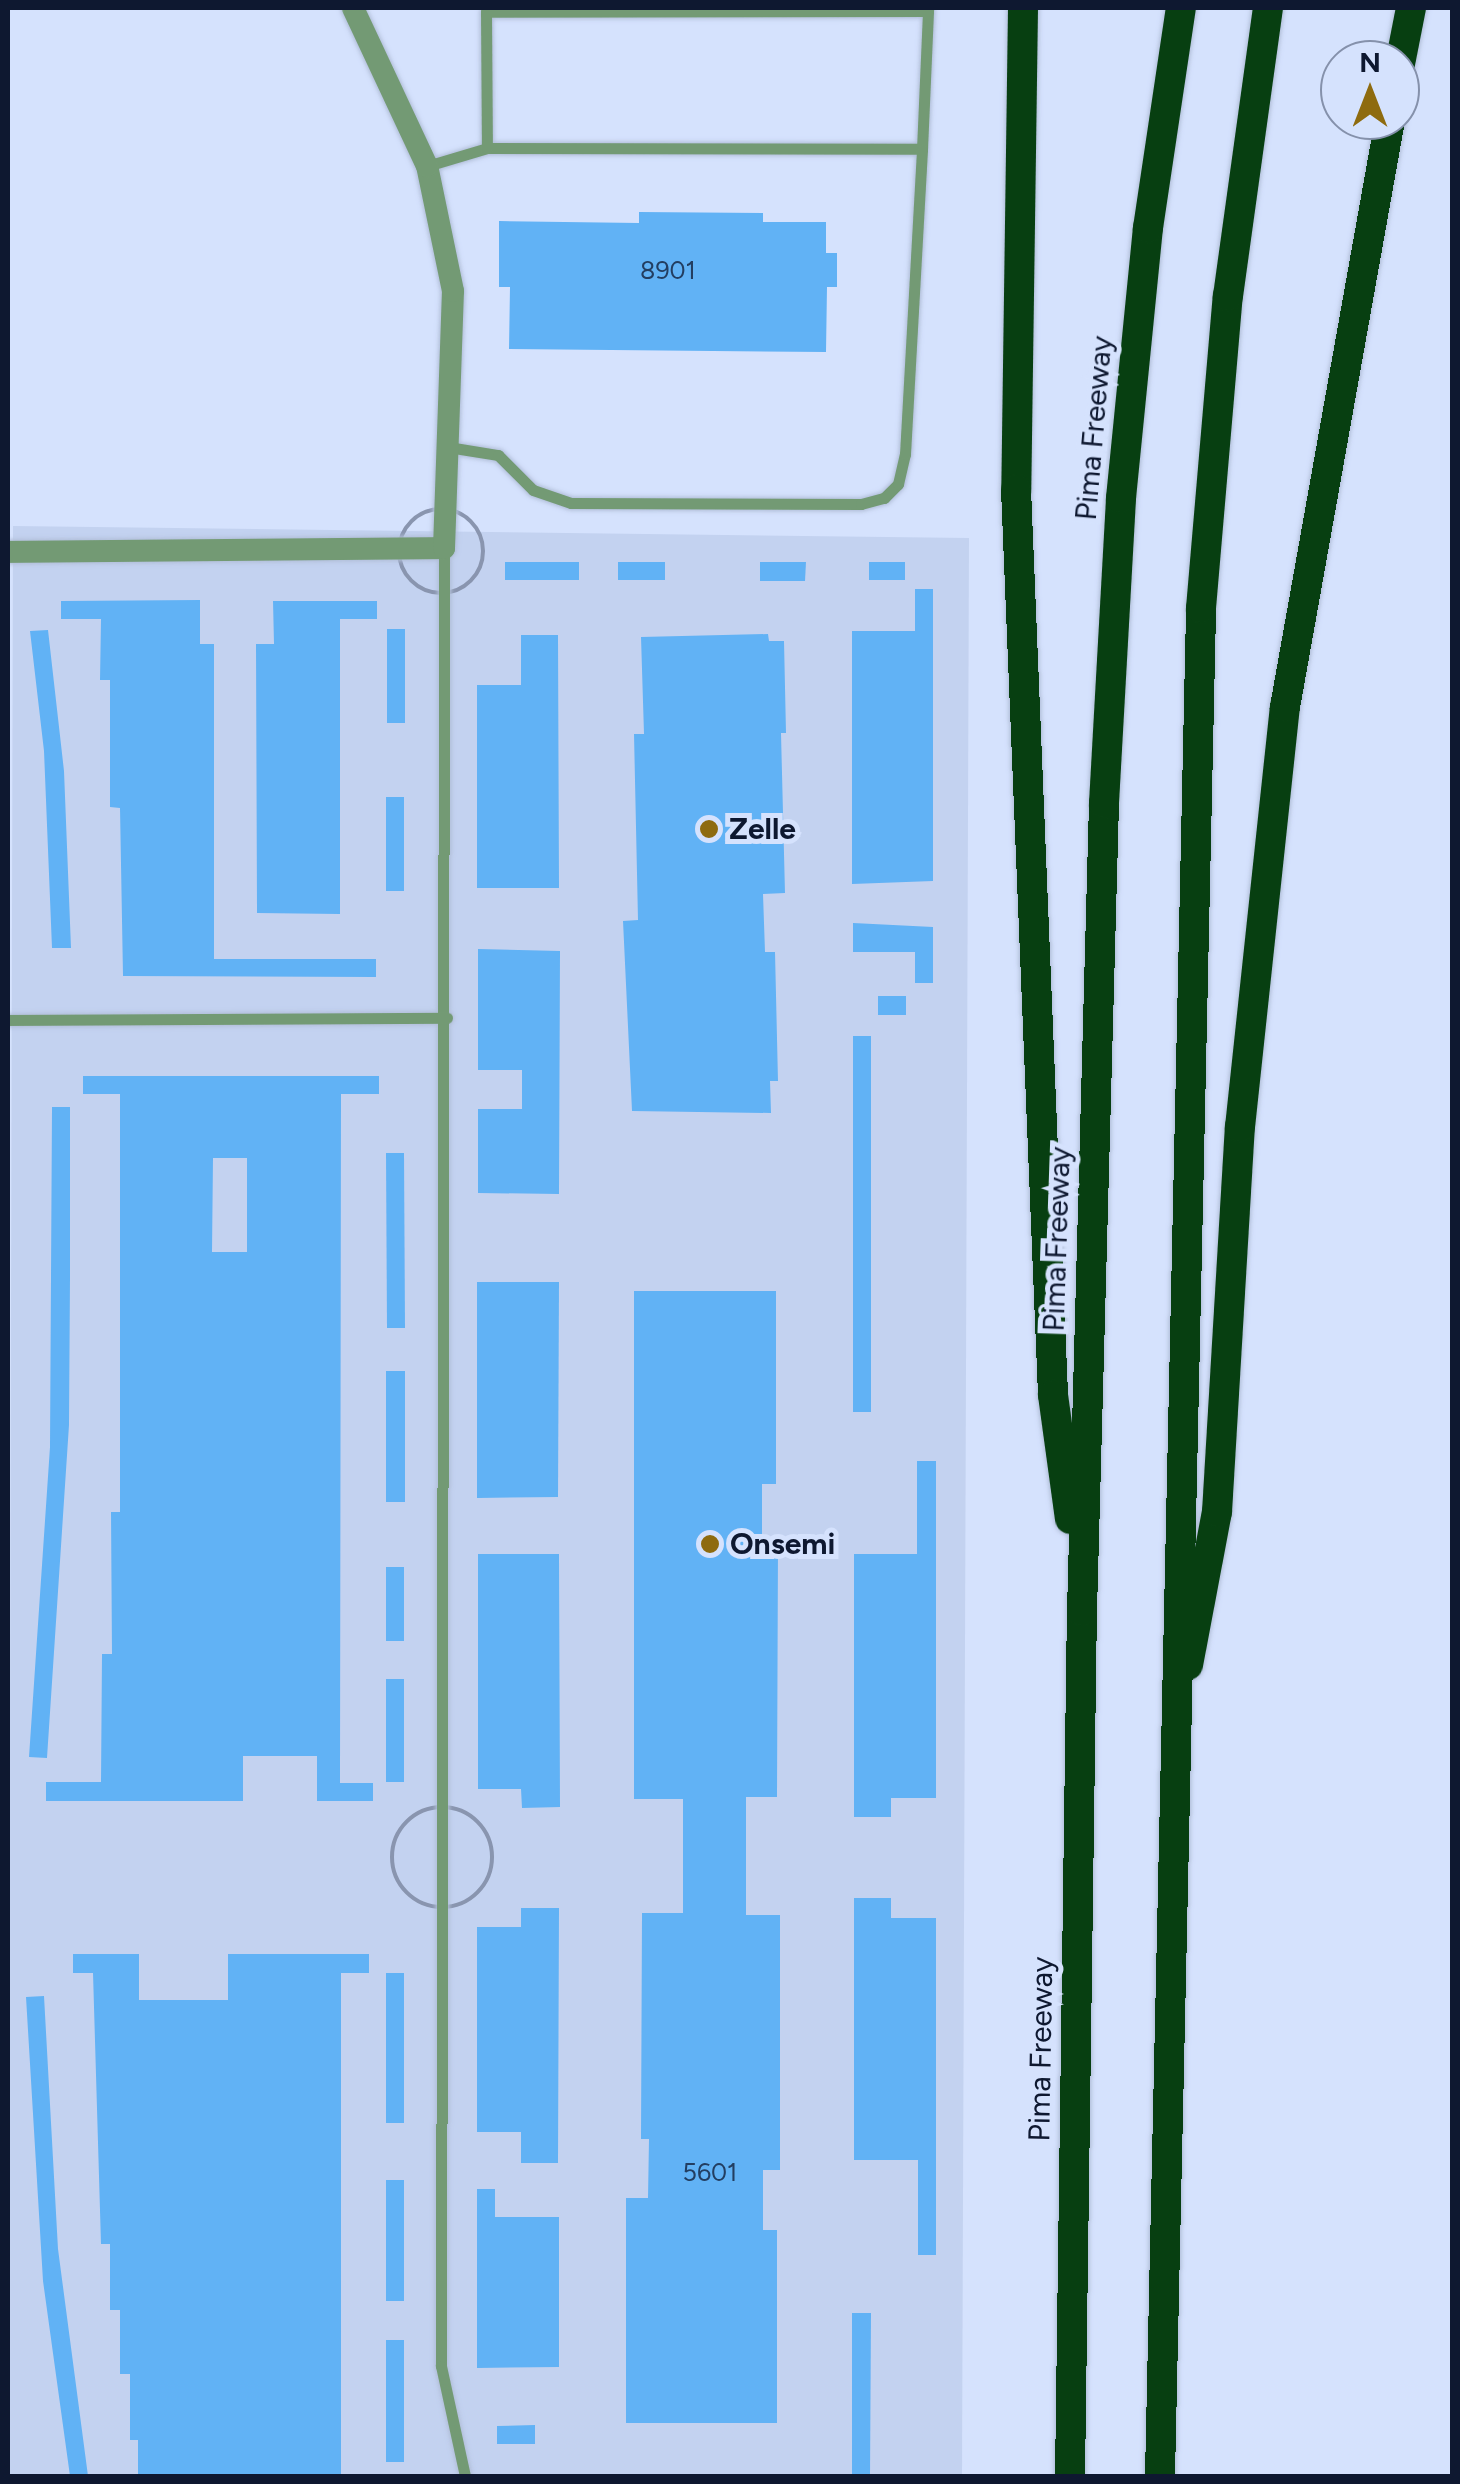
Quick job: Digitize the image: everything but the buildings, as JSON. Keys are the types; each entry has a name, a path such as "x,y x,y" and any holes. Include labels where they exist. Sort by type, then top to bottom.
{"highway":[{"path":"1023,8 1017,526 1054,1395 1082,1612"},
{"name":"Pima Freeway","path":"1070,2476 1082,1612 1104,803 1121,498 1148,228 1182,8"},
{"path":"1160,2476 1172,1752 1201,608 1230,277 1268,8"},
{"path":"1405,40 1411,8"},
{"path":"1172,1752 1218,1512 1240,1127 1285,707 1386,140"}],"street":[{"path":"8,553 444,548 453,291 427,166 353,8"}],"lane":[{"path":"448,447 498,456 534,490 571,503 861,504 884,498 898,484 905,454 928,10 486,12 487,148"},
{"path":"427,166 487,148 922,149"},
{"path":"444,548 447,1018 441,2366 465,2476"},
{"path":"8,1020 447,1018"}],"shaded area":[{"path":"13,526 969,538 962,2476 8,2476"}],"place":[{"name":"Zelle","path":"709,829"},
{"name":"Onsemi","path":"710,1544"}]}
